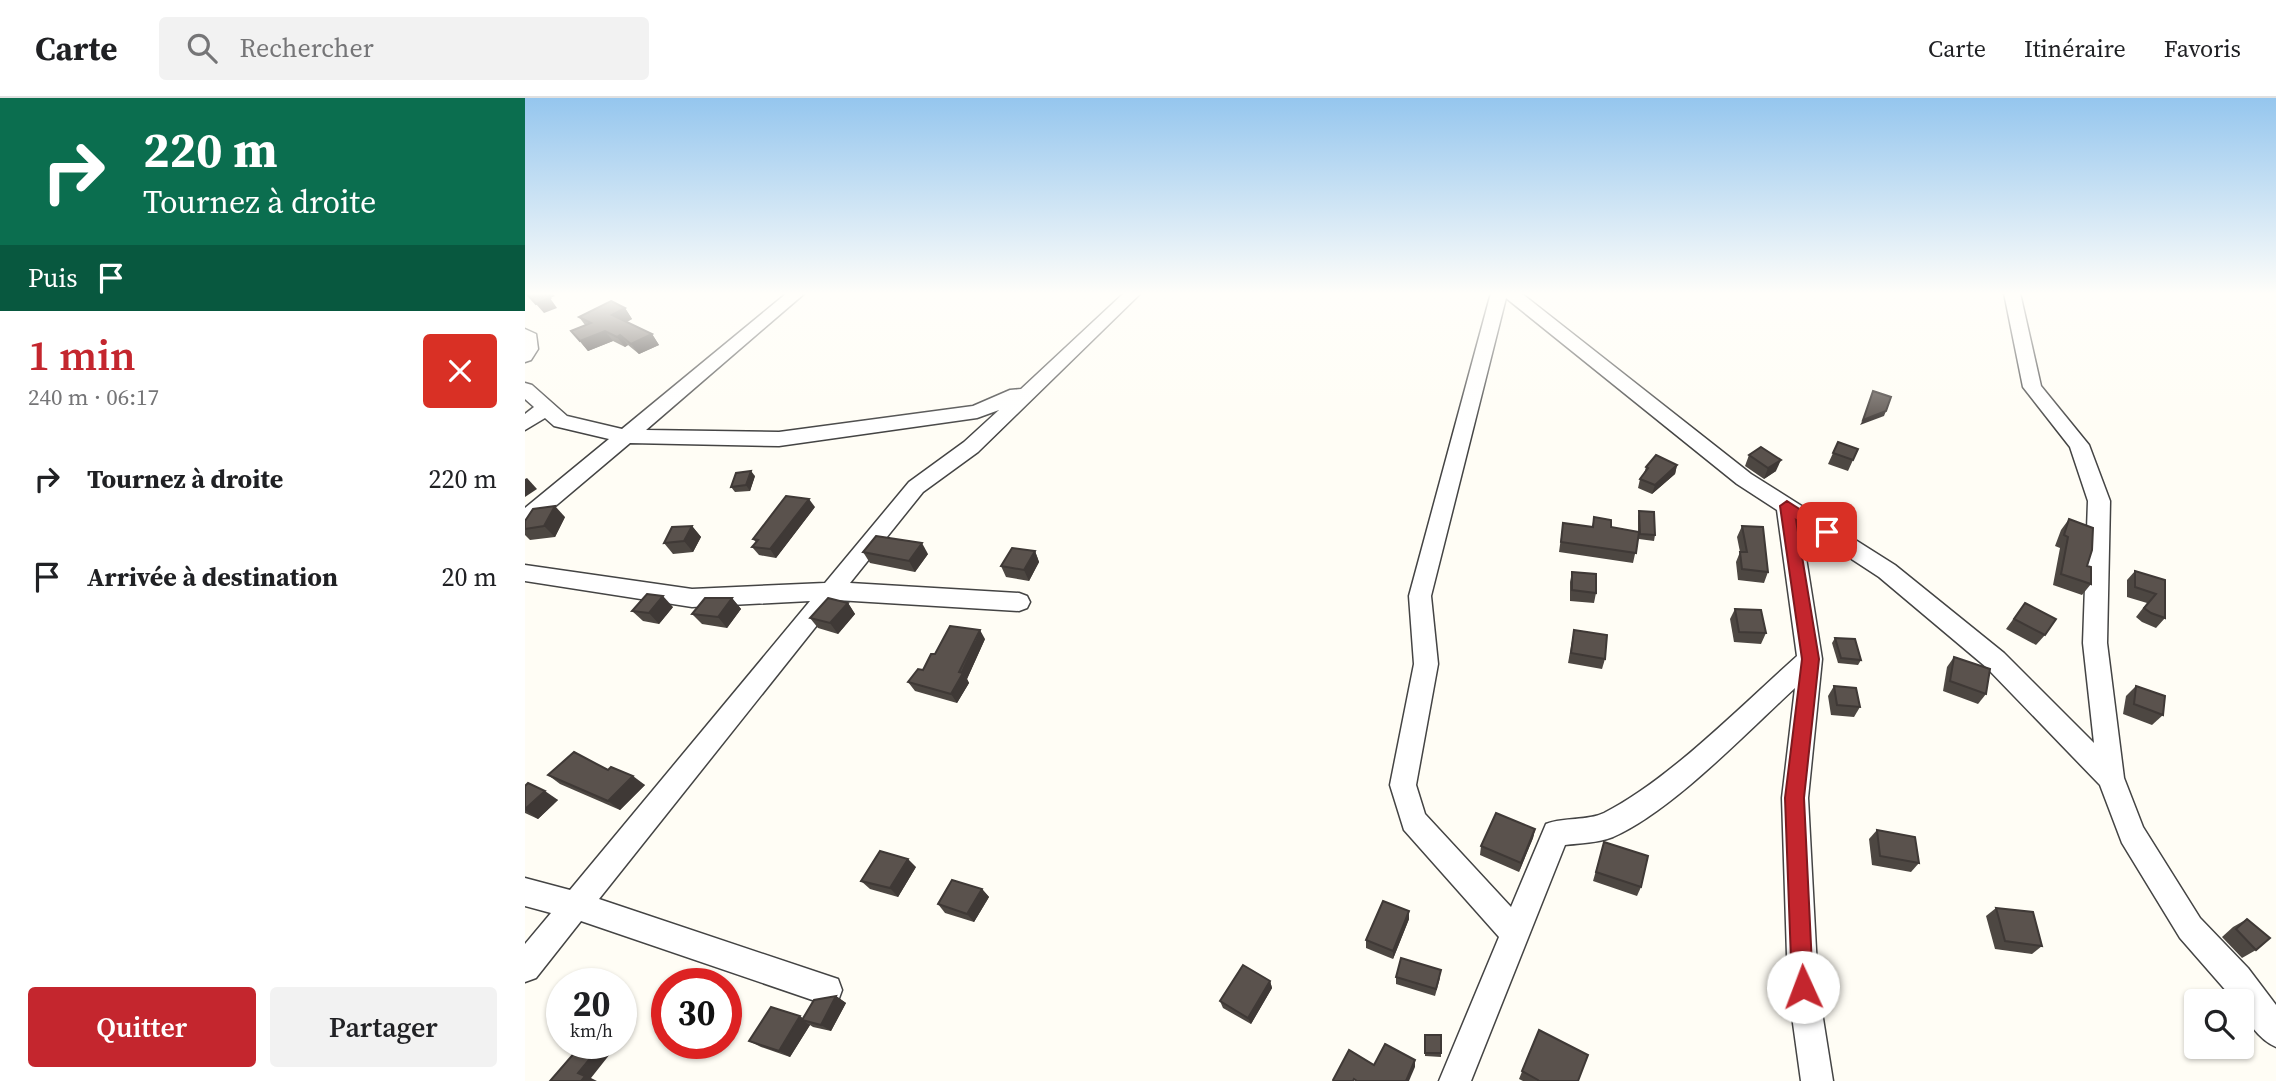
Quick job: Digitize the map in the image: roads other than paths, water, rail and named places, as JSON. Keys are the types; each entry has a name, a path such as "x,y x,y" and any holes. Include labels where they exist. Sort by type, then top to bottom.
{"street":[{"path":"525,356 529,349 528,339"},
{"path":"525,520 742,339"},
{"path":"525,967 916,487 971,447 1085,339"},
{"path":"1487,339 1420,596 1426,664 1403,785 1414,821 1515,933"},
{"path":"1568,339 1734,471 1887,571 1994,660 2111,778"},
{"path":"2022,339 2032,387 2079,445 2099,501 2095,643 2111,778 2132,834 2190,928 2237,979 2276,1031"},
{"path":"525,389 561,421 625,436 779,439 977,412 1035,386"},
{"path":"525,424 546,407"},
{"path":"1787,506 1810,659 1794,798 1803,987 1817,1081"},
{"path":"525,573 692,598 831,591 1019,602"},
{"path":"1455,1081 1556,833 1605,827 1636,809 1699,759 1810,659"},
{"path":"525,892 575,905 827,990"}]}
